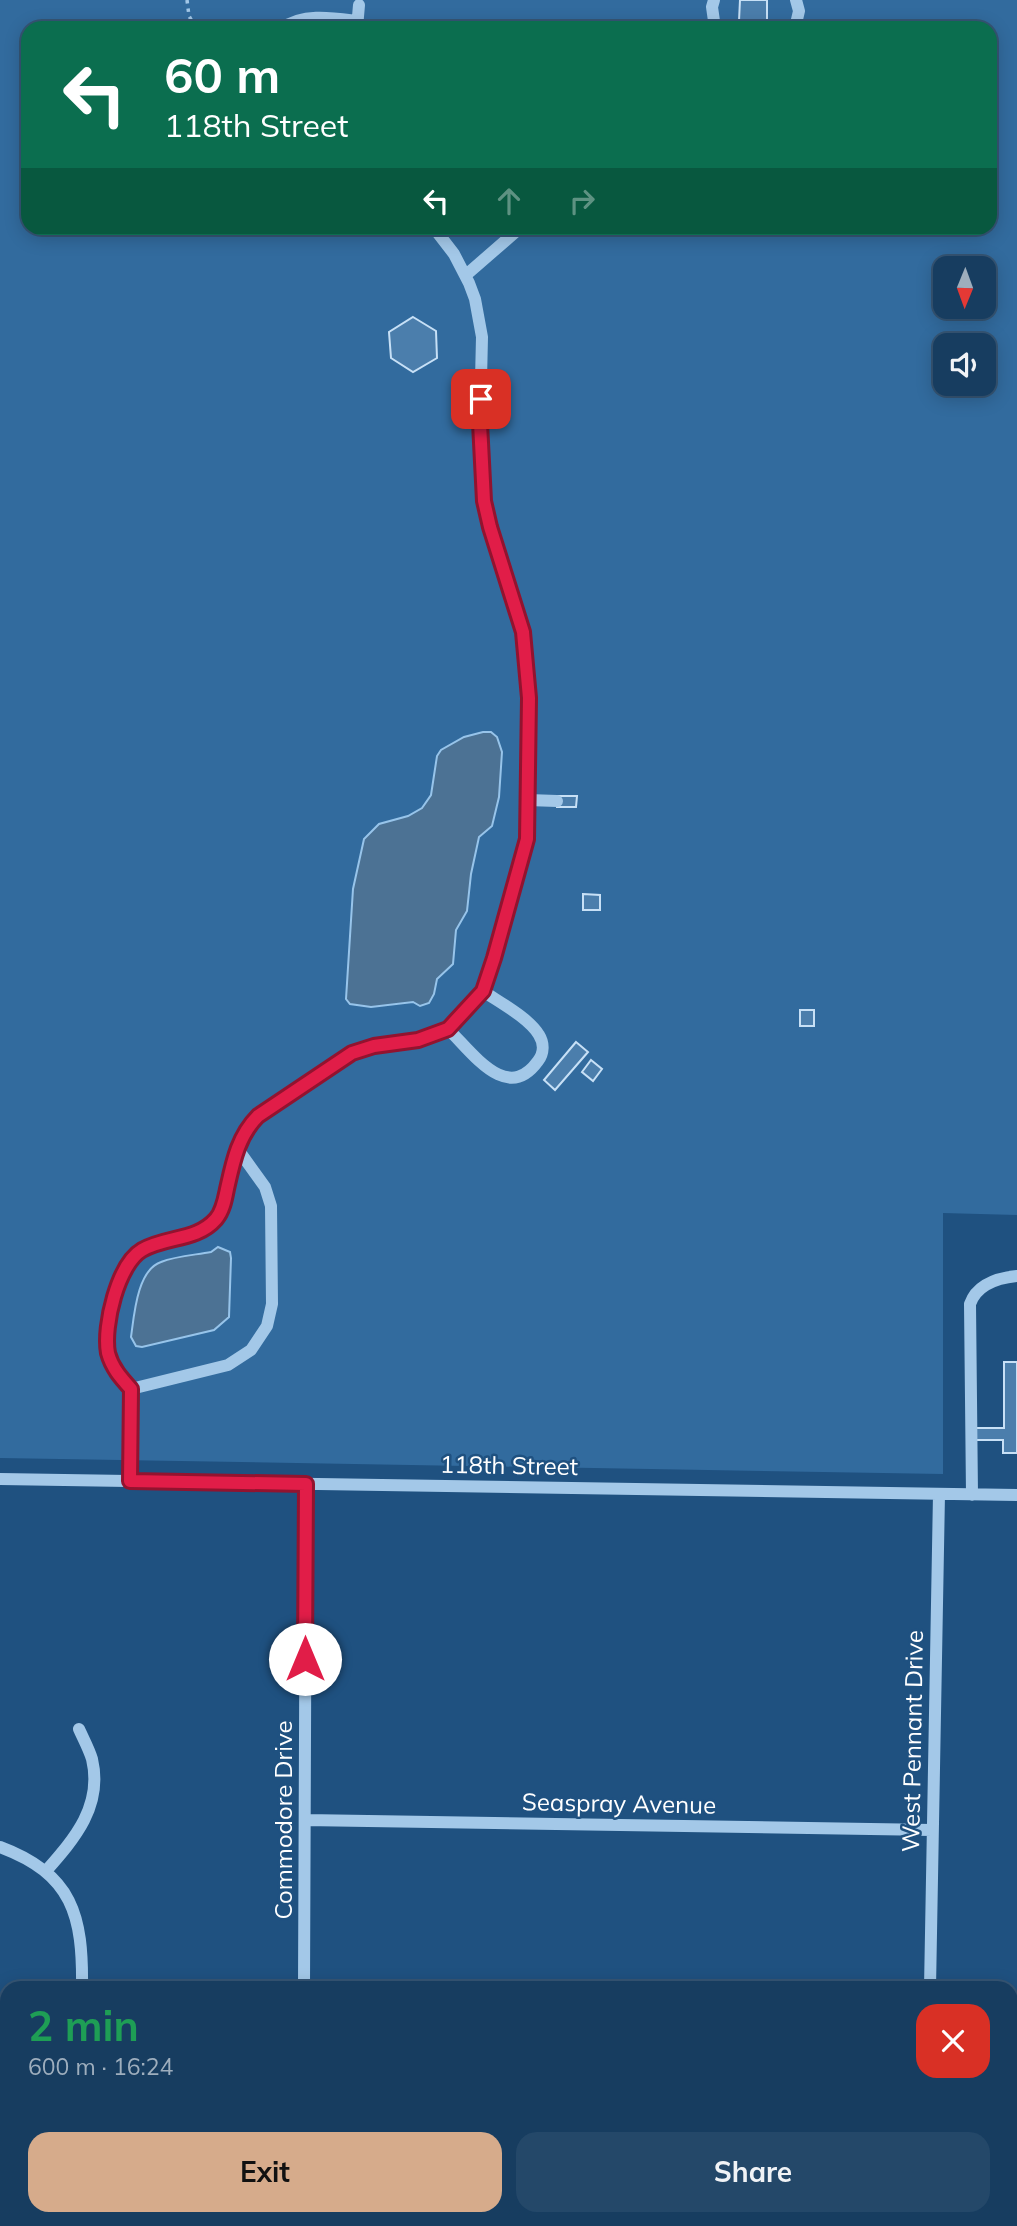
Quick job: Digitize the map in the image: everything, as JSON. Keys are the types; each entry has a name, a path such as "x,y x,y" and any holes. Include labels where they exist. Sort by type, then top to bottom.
{"street":[{"path":"714,0 714,21"},
{"path":"796,0 799,11 797,21"},
{"path":"357,21 359,5"},
{"path":"300,21 327,21"},
{"path":"130,1481 131,1389 116,1372 108,1350 111,1310 130,1261 141,1250 203,1230 215,1220 222,1208 237,1148 247,1128 258,1116 352,1053 374,1046 418,1040 448,1029 483,991 526,844 529,698 525,648 520,619 484,501 480,423 483,345 475,299 466,275 439,235"},
{"path":"466,275 512,235"},
{"path":"528,800 557,801"},
{"path":"448,1029 496,1073 511,1079 526,1075 541,1055 542,1045 538,1033 483,991"},
{"path":"131,1389 228,1365 251,1350 267,1326 272,1304 271,1206 265,1187 237,1148"},
{"path":"972,1495 970,1304 972,1297 984,1286 998,1279 1017,1276"},
{"name":"118th Street","path":"0,1479 1017,1495"},
{"name":"Commodore Drive","path":"304,1981 306,1484"},
{"name":"West Pennant Drive","path":"930,1981 939,1494"},
{"path":"46,1871 74,1839 87,1817 93,1793 92,1760 79,1728"},
{"name":"Seaspray Avenue","path":"305,1820 932,1830"},
{"path":"0,1847 25,1857 46,1871 61,1886 79,1926 83,1952 82,1981"}],"path":[{"path":"187,0 192,21"}],"shaded area":[{"path":"0,0 1017,0 1017,1215 943,1213 943,1474 0,1458"},
{"path":"491,732 497,737 502,752 499,797 492,826 479,837 467,911 456,930 453,964 437,979 429,1003 420,1006 413,1002 371,1007 350,1004 346,999 353,889 364,839 379,824 408,816 422,808 431,795 437,756 441,750 464,737"},
{"path":"218,1247 230,1252 231,1258 229,1317 214,1330 142,1347 136,1346 131,1337 138,1295 147,1274 161,1262 211,1252"}],"building":[{"path":"740,0 767,0 767,21 739,21"},
{"path":"413,317 436,331 437,358 413,372 391,358 389,332"},
{"path":"557,796 577,796 576,807 557,807"},
{"path":"583,894 600,895 600,910 583,910"},
{"path":"800,1010 814,1010 814,1026 800,1026"},
{"path":"576,1042 588,1052 555,1090 544,1080"},
{"path":"591,1060 602,1069 593,1081 582,1072"},
{"path":"1004,1362 1017,1362 1017,1453 1003,1453 1003,1440 975,1440 975,1428 1004,1428"}],"route":[{"path":"305,1659 306,1484 130,1481 131,1389 111,1362 107,1339 111,1310 124,1271 135,1255 150,1246 203,1230 219,1215 237,1148 247,1128 258,1116 362,1048 418,1040 448,1029 483,991 526,844 529,698 523,632 484,501 481,399"}]}
